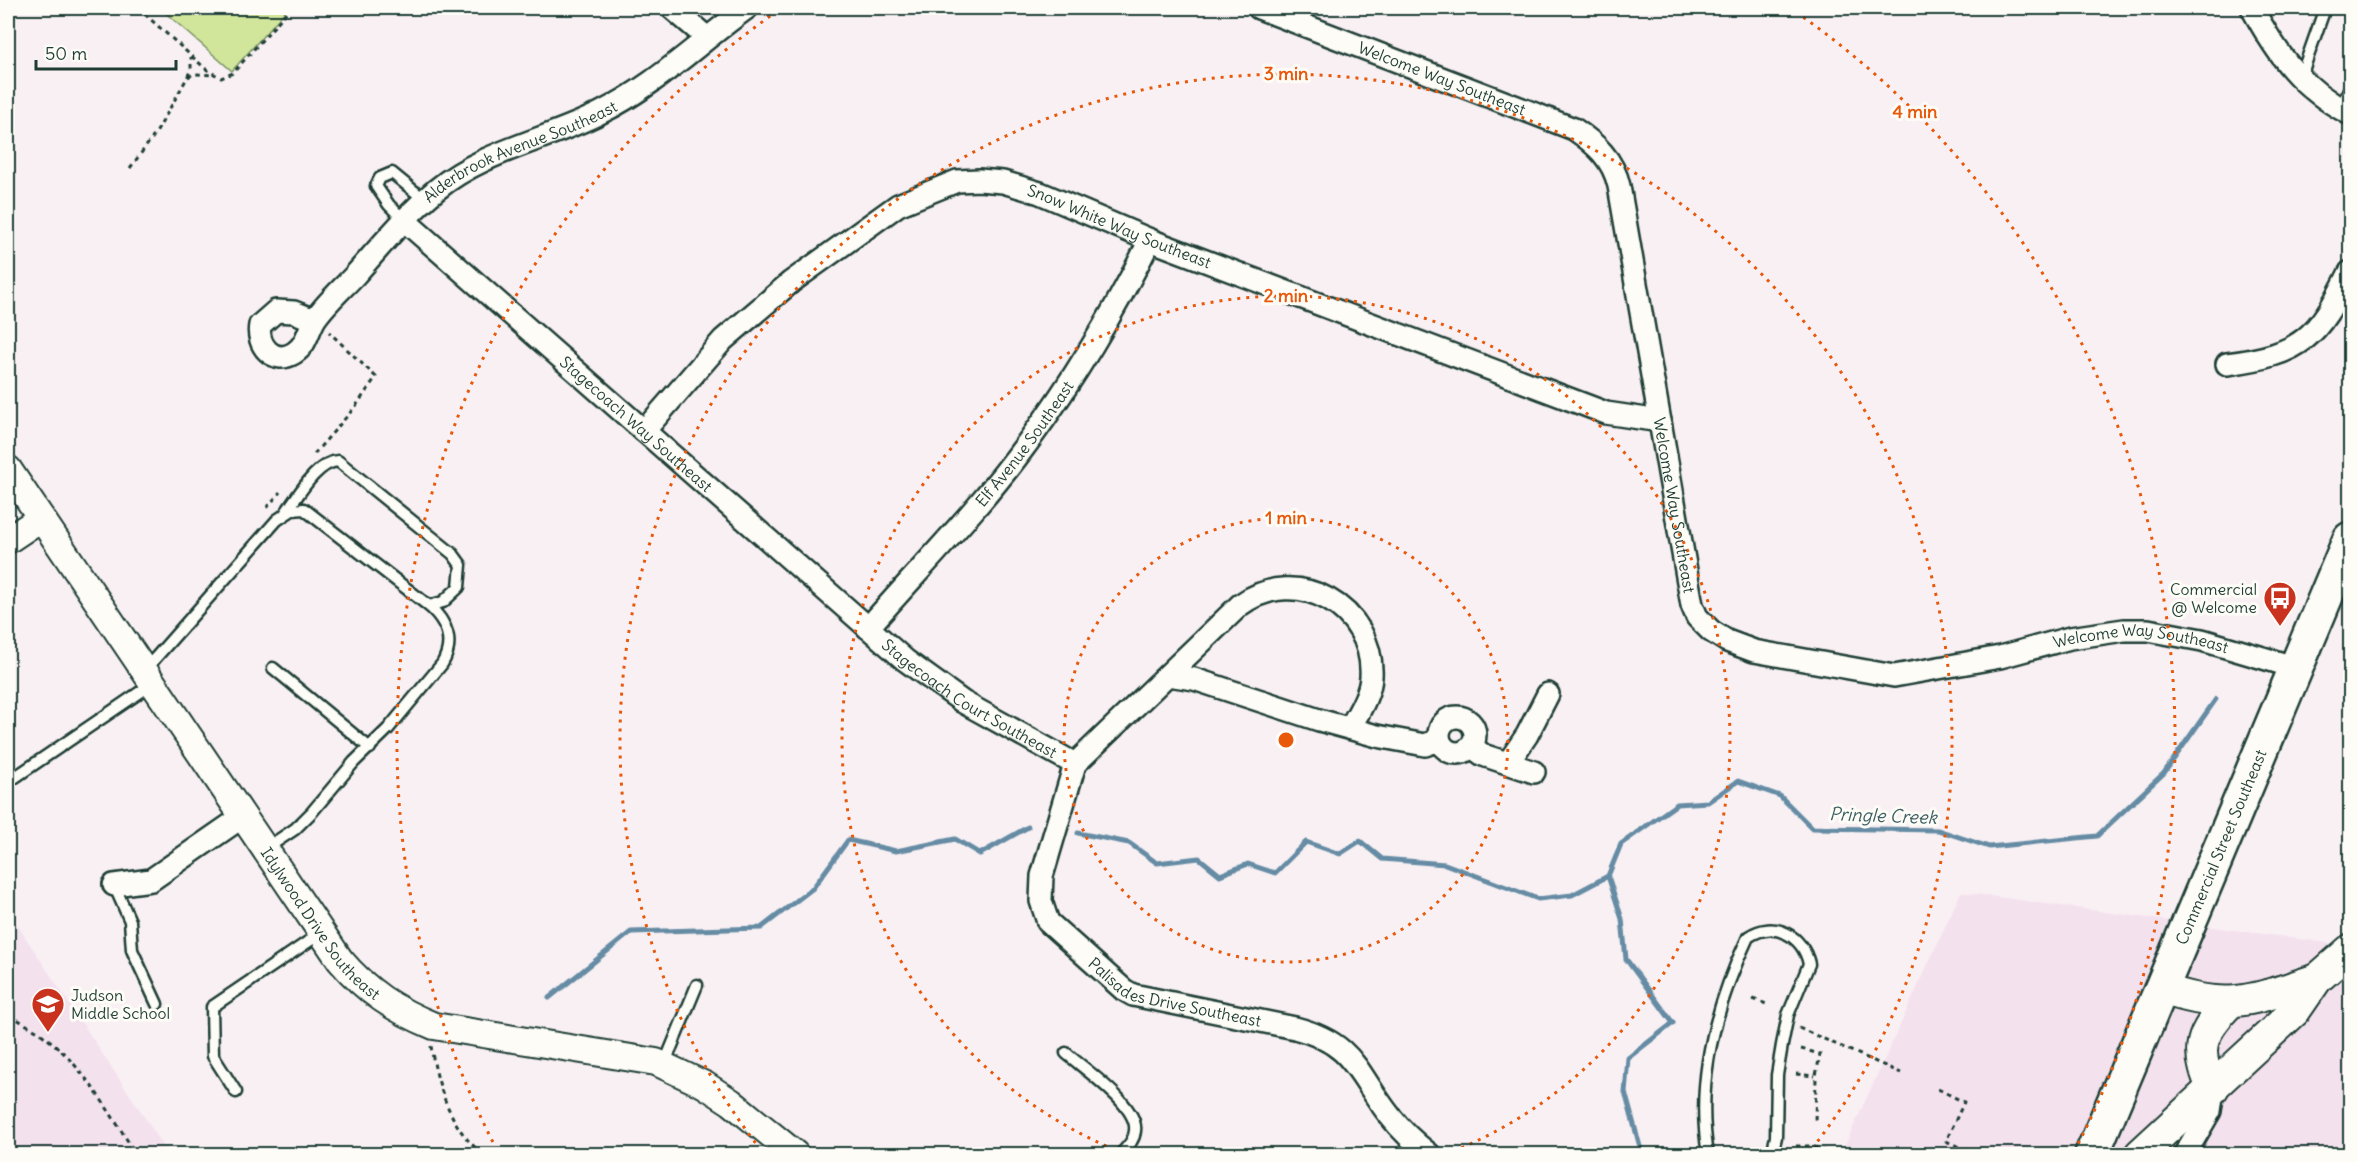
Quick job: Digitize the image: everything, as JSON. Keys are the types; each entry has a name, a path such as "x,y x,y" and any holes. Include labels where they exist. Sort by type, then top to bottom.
{"main road":[{"name":"Commercial Street Southeast","path":"2092,1155 2350,539"},
{"path":"2139,1155 2295,1011 2317,979 2350,950"},
{"path":"2162,988 2194,1000 2230,1003 2258,999 2317,979"},
{"path":"2213,1089 2203,1066 2202,1042 2210,1024 2230,1003"}],"street":[{"path":"672,8 706,37"},
{"name":"Alderbrook Avenue Southeast","path":"314,320 404,220 425,200 460,174 626,100 653,82 706,37 747,8"},
{"name":"Welcome Way Southeast","path":"1259,8 1566,126 1591,140 1615,170 1692,605 1697,617 1727,641 1754,651 1894,676 2000,657 2070,638 2124,630 2148,630 2202,640 2297,668"},
{"path":"2252,8 2271,44 2300,79 2345,111"},
{"name":"Snow White Way Southeast","path":"644,431 723,340 791,282 897,205 957,181 1003,182 1040,193 1150,240 1606,413 1660,421"},
{"name":"Stagecoach Way Southeast","path":"404,220 868,628"},
{"name":"Elf Avenue Southeast","path":"868,628 1028,443 1096,341 1122,297 1150,240"},
{"path":"2227,364 2260,359 2298,346 2324,321 2350,272"},
{"name":"Idylwood Drive Southeast","path":"8,469 321,933 340,960 375,996 408,1016 428,1023 494,1037 632,1056 664,1065 705,1085 731,1102 795,1155"},
{"path":"8,540 41,518"},
{"path":"1075,764 1240,605 1254,594 1283,586 1307,589 1323,595 1347,615 1367,647 1371,680 1350,728"},
{"name":"Stagecoach Court Southeast","path":"868,628 942,689 1075,764"},
{"path":"1168,675 1194,679 1350,728 1425,745 1439,740"},
{"path":"1508,763 1524,741 1548,694"},
{"path":"1460,718 1466,720 1474,729 1475,735 1471,746 1456,753 1446,749 1439,740 1444,723 1460,718"},
{"path":"1471,746 1483,755 1534,772"},
{"name":"Palisades Drive Southeast","path":"1075,764 1042,876 1041,901 1048,922 1124,990 1133,995 1296,1028 1314,1033 1331,1042 1346,1052 1389,1115 1429,1155"},
{"path":"114,885 151,880 242,817"},
{"path":"2185,1155 2210,1111 2213,1089"}],"lane":[{"path":"2300,79 2325,8"},
{"path":"2345,111 2350,87"},
{"path":"404,220 376,186 380,178 392,173 425,200"},
{"path":"284,515 320,468 330,461 338,461 453,554 461,565 459,587 443,602 429,606"},
{"path":"8,782 148,678 185,624 276,520 291,510 304,509 429,606 445,623 448,637 447,654 370,748 354,762 312,812 295,829 265,849"},
{"path":"273,668 370,748"},
{"path":"114,885 130,921 132,950 156,1004"},
{"path":"1708,1155 1704,1094 1708,1050 1718,1012 1736,961 1748,937 1755,932 1769,928 1783,932 1799,941 1807,954 1807,971 1787,1022 1776,1075 1776,1137 1773,1155"},
{"path":"236,1092 213,1056 212,1007 321,933"},
{"path":"664,1065 697,985"},
{"path":"1066,1053 1128,1107 1136,1130 1132,1142 1121,1155"}],"path":[{"path":"138,8 213,75"},
{"path":"187,78 194,74 221,78 233,73 290,8"},
{"path":"327,8 350,8"},
{"path":"130,168 156,133 187,78 191,69 190,55"},
{"path":"309,460 356,406 376,377 314,320"},
{"path":"261,514 285,487"},
{"path":"1753,999 1769,1005"},
{"path":"10,1015 49,1040 76,1067 109,1111 136,1155"},
{"path":"1787,1022 1901,1073"},
{"path":"428,1023 433,1057 458,1127 484,1155"},
{"path":"1802,1049 1820,1054 1816,1076 1815,1124"},
{"path":"1796,1074 1816,1076"},
{"path":"1938,1089 1964,1102 1946,1141 1969,1151"},
{"path":"1796,1155 1796,1146 1804,1145 1831,1155"}],"shaded area":[{"path":"1961,892 2350,946 2350,1154 1841,1154"},
{"name":"Judson Middle School","path":"8,911 169,1154 8,1154"}],"green space":[{"path":"160,8 288,8 232,71"}],"waterway":[{"name":"Pringle Creek","path":"1642,1154 1625,1092 1628,1058 1673,1023 1626,959 1622,919 1608,876 1621,844 1677,804 1708,802 1738,781 1780,796 1812,828 1938,830 1989,847 2097,836 2164,773 2216,699"},
{"path":"549,998 631,932 761,928 813,888 848,840 896,851 955,839 980,854 1028,827"},
{"path":"1078,833 1129,843 1157,863 1199,858 1220,875 1248,864 1275,873 1306,842 1340,854 1360,841 1382,859 1445,864 1538,899 1572,895 1608,876"}],"place":[{"name":"Commercial @ Welcome","path":"2280,627"},
{"name":"Judson Middle School","path":"48,1033"}]}
